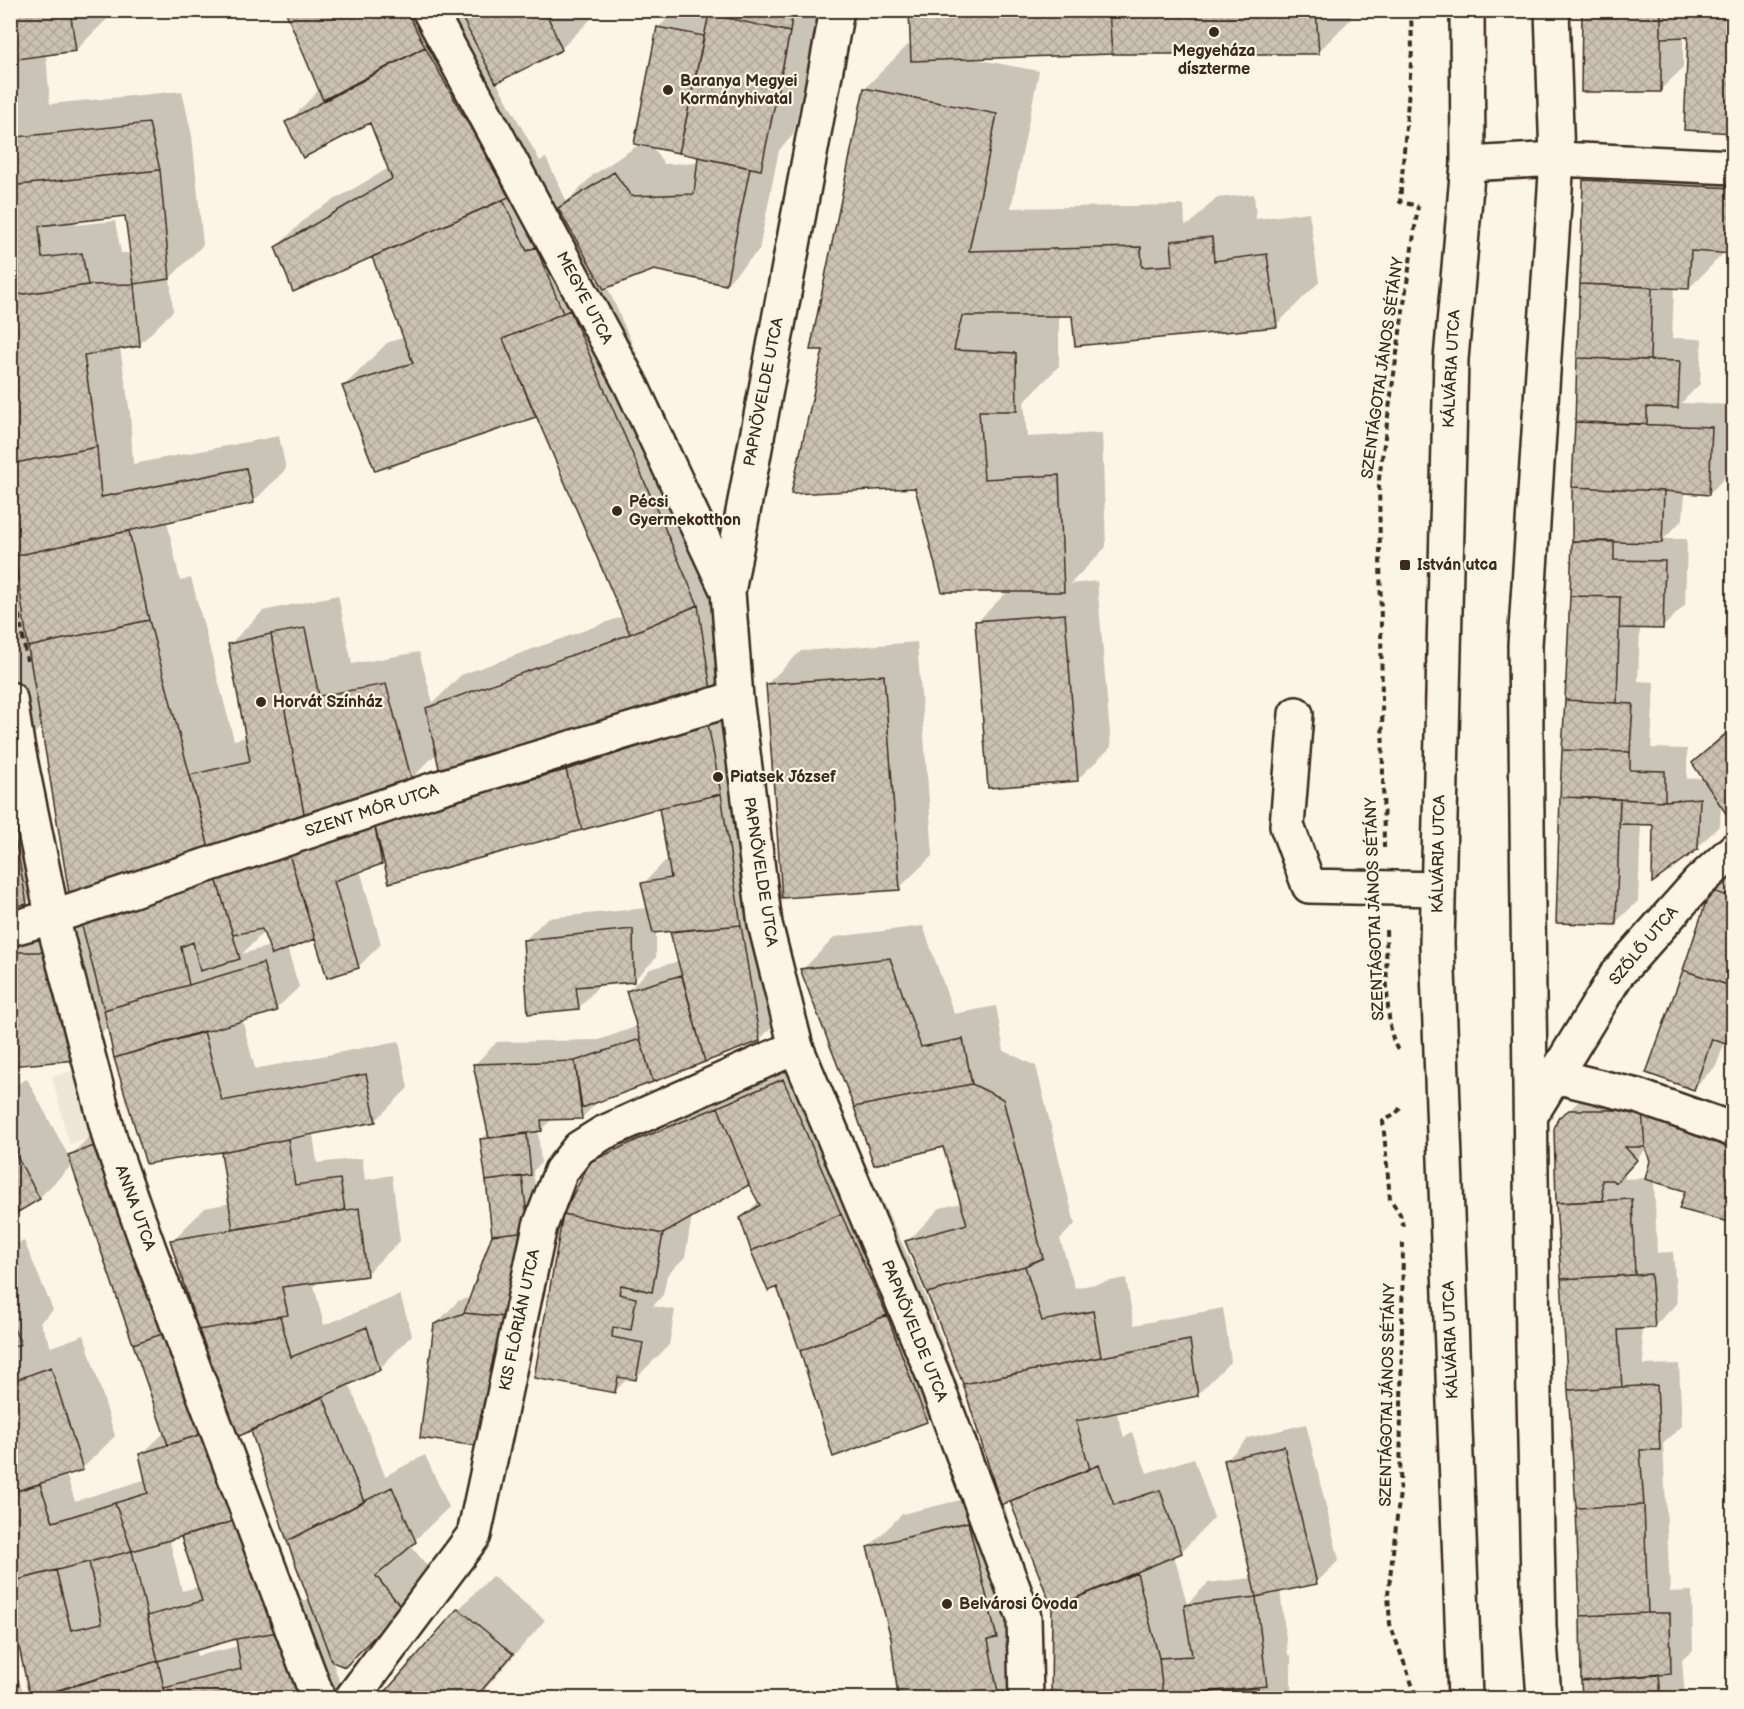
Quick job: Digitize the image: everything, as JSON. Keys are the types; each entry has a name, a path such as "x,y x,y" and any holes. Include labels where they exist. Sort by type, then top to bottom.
{"street":[{"name":"MEGYE UTCA","path":"429,10 630,385 728,592"},
{"name":"PAPNÖVELDE UTCA","path":"837,10 728,592 736,698 765,924 796,1047 932,1372 1024,1617 1026,1698"},
{"name":"KÁLVÁRIA UTCA","path":"1465,1698 1437,956 1451,359 1468,164 1467,10"},
{"path":"1544,1698 1539,1627 1533,1383 1525,645 1557,159 1552,10"},
{"path":"1468,164 1557,159 1734,167"},
{"name":"SZENT MÓR UTCA","path":"10,929 435,789 736,698"},
{"name":"ANNA UTCA","path":"10,699 52,917 110,1139 153,1260 318,1698"},
{"path":"1296,714 1287,826 1309,886 1438,890"},
{"name":"SZŐLŐ UTCA","path":"1531,1115 1617,974 1699,882 1734,850"},
{"name":"KIS FLÓRIÁN UTCA","path":"352,1698 474,1535 540,1226 561,1171 579,1148 603,1134 796,1047"},
{"path":"1555,1076 1637,1096 1734,1130"}],"path":[{"name":"SZENTÁGOTAI JÁNOS SÉTÁNY","path":"1399,1052 1393,1043 1389,1010 1384,887 1379,479 1418,206 1400,202 1412,50 1411,10"},
{"path":"10,563 28,669"},
{"path":"1404,1101 1395,1114 1383,1121 1390,1199 1400,1214 1404,1229"},
{"name":"SZENTÁGOTAI JÁNOS SÉTÁNY","path":"1403,1240 1400,1492 1388,1594 1390,1624 1417,1698"},
{"path":"10,1649 20,1698"}],"shaded area":[{"path":"78,1069 96,1137 69,1144 52,1077"}],"building":[{"path":"10,10 70,10 76,51 10,60"},
{"path":"285,10 406,10 425,47 323,100"},
{"path":"458,10 545,10 562,50 496,83"},
{"path":"710,10 793,10 790,32 709,14"},
{"path":"909,10 1109,10 1112,54 911,61"},
{"name":"Megyeháza díszterme","path":"1109,10 1316,10 1319,54 1112,54"},
{"path":"1582,10 1661,10 1661,92 1581,92"},
{"path":"1661,10 1734,10 1734,133 1684,130 1688,37 1661,38"},
{"path":"709,14 790,32 761,170 679,153"},
{"name":"Baranya Megyei Kormányhivatal","path":"657,27 704,36 679,153 634,144"},
{"path":"425,47 509,197 293,292 275,247 392,179 370,123 303,158 285,122"},
{"path":"10,60 17,137 149,123 160,170 10,186"},
{"path":"864,88 997,114 969,251 1141,247 1142,267 1173,265 1171,241 1212,237 1214,261 1267,254 1277,327 1075,346 1072,316 962,316 954,350 1016,353 1017,411 979,411 984,479 1059,475 1064,592 942,592 915,488 791,494 823,350 810,350"},
{"path":"698,157 750,168 726,285 654,270 604,289 558,208 614,172 631,196 694,194"},
{"path":"160,170 170,279 134,284 125,216 39,226 42,258 82,253 88,285 10,296 10,186"},
{"path":"1583,180 1734,188 1734,254 1691,251 1689,289 1580,284"},
{"path":"503,200 527,251 536,247 563,313 503,339 536,417 375,471 342,386 413,363 372,257"},
{"path":"134,284 140,346 84,355 97,447 10,464 10,296 88,285"},
{"path":"1580,284 1652,287 1650,360 1577,358"},
{"name":"Pécsi Gyermekotthon","path":"570,310 698,605 630,634 503,339"},
{"path":"1577,358 1680,361 1678,408 1647,407 1647,424 1575,422"},
{"path":"1575,422 1712,427 1709,495 1572,487"},
{"path":"97,447 101,497 246,468 254,503 15,556 10,532 10,464"},
{"path":"1572,487 1664,491 1662,543 1572,541"},
{"path":"129,531 149,620 28,647 15,556"},
{"path":"1572,541 1614,541 1614,560 1665,561 1663,629 1619,628 1620,597 1570,596"},
{"path":"1570,596 1620,597 1617,703 1565,700"},
{"path":"698,605 711,690 440,773 426,708 630,634"},
{"path":"1065,614 1078,781 988,788 975,621"},
{"path":"149,620 210,852 69,893 28,647"},
{"path":"305,628 319,696 386,684 412,781 305,819 271,634"},
{"name":"Horvát Színház","path":"271,634 305,819 210,852 190,775 250,761 228,644"},
{"path":"884,675 900,890 782,898 766,684"},
{"path":"1565,700 1633,704 1630,752 1562,750"},
{"path":"708,724 721,794 659,808 582,830 566,770"},
{"path":"1734,727 1734,819 1731,821 1692,763"},
{"path":"1562,750 1630,752 1630,770 1665,771 1665,801 1560,797"},
{"path":"566,770 582,830 389,883 375,827 430,807"},
{"path":"721,794 741,925 653,933 641,883 671,878 659,808"},
{"path":"1560,797 1620,799 1616,925 1556,923"},
{"path":"1700,798 1698,849 1652,883 1653,825 1619,824 1620,799 1665,801"},
{"path":"10,810 27,904 10,907"},
{"path":"375,827 382,864 334,881 359,968 327,978 289,854"},
{"path":"289,854 315,939 272,955 262,929 233,935 216,878"},
{"path":"216,878 240,959 200,971 193,942 181,947 189,985 104,1010 81,922"},
{"path":"1710,890 1734,898 1733,987 1683,970"},
{"path":"741,925 760,1041 705,1062 670,932"},
{"path":"633,929 634,982 576,987 579,1009 528,1014 523,940"},
{"path":"10,952 50,952 76,1060 10,1066"},
{"path":"890,958 921,1047 963,1039 972,1084 854,1107 800,969"},
{"path":"263,963 277,1011 114,1058 104,1010"},
{"path":"1683,970 1734,987 1734,1047 1712,1039 1694,1090 1646,1073"},
{"path":"682,975 705,1062 653,1082 626,991"},
{"path":"204,1031 222,1101 366,1074 376,1122 146,1164 114,1058"},
{"path":"640,1039 653,1082 582,1108 575,1061"},
{"path":"575,1061 582,1119 541,1120 542,1131 489,1138 473,1064"},
{"path":"783,1079 841,1214 751,1251 740,1218 760,1205 749,1185 718,1107"},
{"path":"972,1084 1003,1099 1043,1258 1025,1266 927,1293 905,1241 967,1224 943,1147 874,1165 854,1107"},
{"path":"718,1107 749,1185 663,1234 563,1214 590,1162"},
{"path":"1569,1110 1642,1110 1645,1147 1625,1147 1637,1160 1616,1183 1612,1180 1602,1180 1603,1201 1556,1203 1554,1129 1558,1118"},
{"path":"1642,1110 1734,1146 1734,1205 1729,1222 1679,1209 1685,1191 1645,1179 1650,1161 1645,1147"},
{"path":"527,1134 531,1175 486,1181 480,1139"},
{"path":"288,1139 295,1185 340,1179 345,1210 233,1230 221,1152"},
{"path":"10,1144 40,1199 10,1217"},
{"path":"100,1144 165,1333 133,1344 68,1155"},
{"path":"522,1176 529,1231 492,1235 486,1181"},
{"path":"1632,1199 1635,1275 1561,1279 1556,1203"},
{"path":"359,1208 367,1276 282,1287 288,1315 198,1330 170,1240"},
{"path":"563,1214 663,1234 652,1292 621,1285 619,1294 636,1298 631,1330 613,1327 612,1337 643,1343 636,1380 618,1377 615,1393 534,1378"},
{"path":"841,1214 887,1315 800,1351 777,1287 768,1291 751,1251"},
{"path":"529,1231 505,1317 464,1313 492,1235"},
{"path":"1025,1266 1042,1321 1093,1311 1101,1357 963,1384 927,1293"},
{"path":"1651,1274 1655,1328 1618,1330 1622,1387 1568,1390 1561,1279"},
{"path":"464,1313 505,1317 477,1446 420,1438 434,1324"},
{"path":"887,1315 927,1422 833,1457 800,1351"},
{"path":"280,1316 291,1357 367,1327 380,1370 233,1439 198,1330"},
{"path":"10,1320 21,1344 10,1348"},
{"path":"165,1333 202,1434 168,1445 133,1344"},
{"path":"1190,1340 1198,1396 1076,1421 1090,1469 1001,1505 963,1384"},
{"path":"10,1363 17,1379 10,1382"},
{"path":"51,1367 83,1470 10,1493 10,1382"},
{"path":"1657,1385 1660,1450 1640,1450 1644,1505 1576,1508 1568,1390"},
{"path":"323,1396 364,1502 287,1541 251,1431"},
{"path":"202,1434 234,1521 132,1551 115,1503 148,1493 139,1454"},
{"path":"1284,1446 1317,1584 1256,1597 1224,1460"},
{"path":"1099,1465 1114,1505 1160,1490 1182,1553 1052,1608 1010,1501"},
{"path":"40,1484 53,1522 115,1503 132,1551 10,1582 10,1493"},
{"path":"392,1487 416,1542 376,1576 402,1608 345,1667 332,1662 287,1541"},
{"path":"1644,1505 1648,1613 1580,1616 1576,1508"},
{"path":"234,1521 278,1632 236,1639 158,1661 147,1616 202,1601 181,1537"},
{"path":"968,1522 997,1638 988,1640 999,1698 898,1698 891,1638 867,1547"},
{"path":"132,1551 158,1661 30,1698 10,1605 10,1582 56,1570 71,1630 102,1623 89,1562"},
{"path":"1137,1573 1159,1658 1163,1696 1051,1698 1052,1608"},
{"path":"1256,1597 1267,1686 1163,1696 1159,1658 1192,1656 1184,1605"},
{"path":"458,1608 513,1654 475,1698 380,1698"},
{"path":"1670,1613 1671,1674 1581,1681 1580,1616"},
{"path":"278,1632 301,1698 166,1698 164,1688 241,1669 236,1639"},
{"path":"158,1661 166,1698 33,1698"},
{"path":"1659,1674 1661,1698 1582,1698 1581,1681"},
{"path":"1258,1688 1258,1698 1133,1698 1163,1696"}],"place":[{"name":"Megyeháza díszterme","path":"1214,32"},
{"name":"Baranya Megyei Kormányhivatal","path":"668,90"},
{"name":"Pécsi Gyermekotthon","path":"617,511"},
{"name":"István utca","path":"1405,565"},
{"name":"Horvát Színház","path":"261,702"},
{"name":"Piatsek József","path":"718,777"},
{"name":"Belvárosi Óvoda","path":"947,1604"}]}
